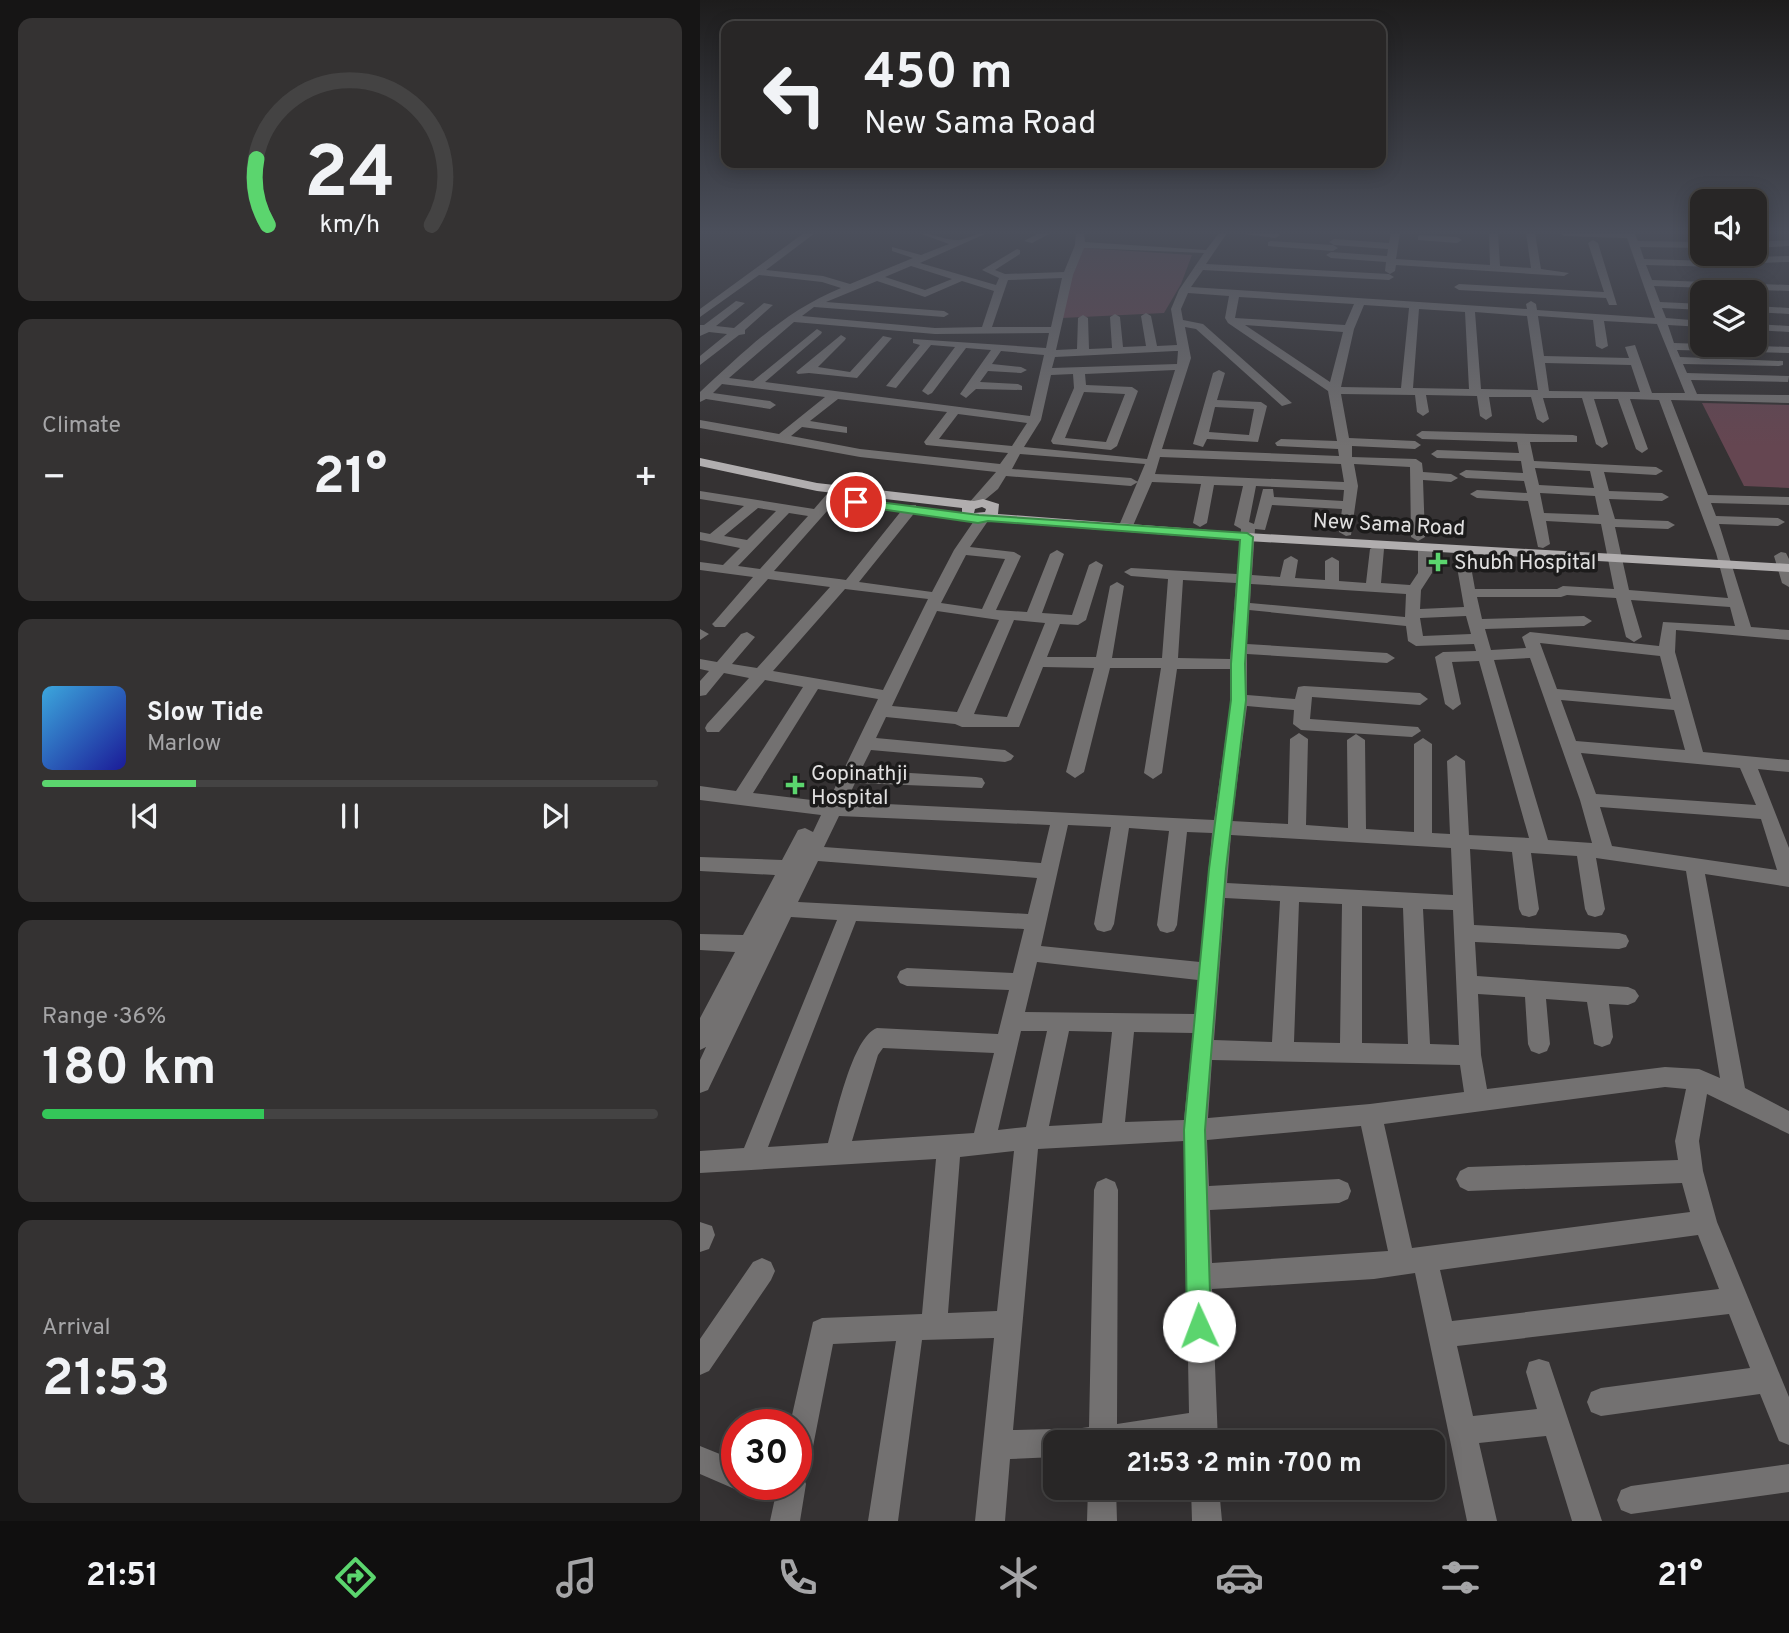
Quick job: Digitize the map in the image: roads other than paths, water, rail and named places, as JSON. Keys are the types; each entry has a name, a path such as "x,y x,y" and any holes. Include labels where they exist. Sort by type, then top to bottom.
{"main road":[{"name":"New Sama Road","path":"700,463 834,495 980,511 1121,523 1346,532 1461,550 1614,552"},
{"name":"New Sama Road","path":"700,473 911,508 980,511"},
{"name":"New Sama Road","path":"1121,523 1200,523 1421,542 1543,544 1614,552 1786,562"}],"street":[{"path":"702,330 739,304"},
{"path":"702,396 769,335 811,304 944,314"},
{"path":"838,323 857,304"},
{"path":"885,310 890,304"},
{"path":"986,330 994,304"},
{"path":"930,601 961,550 993,486 1035,420 1061,304"},
{"path":"1121,523 1147,478 1148,457 1174,367 1175,348 1169,310 1172,304"},
{"path":"1121,523 1131,482 1148,457 1185,358 1176,309 1178,304"},
{"path":"1233,304 1230,318 1232,321 1334,390 1789,399"},
{"path":"1346,532 1350,505 1348,460 1334,390 1349,329 1359,304"},
{"path":"1399,304 1690,323"},
{"path":"1464,304 1478,392 1486,416"},
{"path":"1531,304 1543,419"},
{"path":"1613,304 1618,318"},
{"path":"700,362 768,305"},
{"path":"1414,305 1414,391 1423,412"},
{"path":"1690,306 1657,305 1670,346 1692,396"},
{"path":"1767,310 1789,311"},
{"path":"1146,316 1152,348"},
{"path":"1115,317 1118,350"},
{"path":"1598,317 1602,346"},
{"path":"790,318 935,331 1055,330"},
{"path":"1083,318 1083,352"},
{"path":"1232,321 1349,329"},
{"path":"1179,323 1199,326 1286,403"},
{"path":"1767,328 1789,329"},
{"path":"702,330 769,335"},
{"path":"756,384 817,332"},
{"path":"862,336 1050,353 1175,348"},
{"path":"783,388 805,369 814,365 841,338"},
{"path":"805,369 853,376 887,338"},
{"path":"892,386 928,342"},
{"path":"928,391 963,345"},
{"path":"1670,346 1789,350"},
{"path":"1631,347 1647,396"},
{"path":"998,348 969,390 1018,388"},
{"path":"1770,350 1786,373"},
{"path":"1538,359 1637,362"},
{"path":"1676,360 1786,373"},
{"path":"985,367 1021,370"},
{"path":"1046,372 1174,367"},
{"path":"1079,371 1080,388 1057,441 1111,446 1132,391 1080,388"},
{"path":"1195,455 1219,373"},
{"path":"1684,376 1786,373"},
{"path":"700,382 756,384 1035,420"},
{"path":"1587,395 1602,443"},
{"path":"702,396 770,405"},
{"path":"781,438 834,396"},
{"path":"1623,396 1642,449"},
{"path":"1664,397 1711,520 1744,630"},
{"path":"1202,435 1254,439 1261,406 1211,403"},
{"path":"955,411 930,442 1016,452 1416,463 1425,573 1414,590 1412,618 1416,641 1584,621"},
{"path":"804,419 844,425"},
{"path":"700,424 860,453 1131,482"},
{"path":"1522,438 1543,544"},
{"path":"1281,443 1573,439"},
{"path":"1437,454 1603,493 1662,497"},
{"path":"1249,529 1267,501 1275,458"},
{"path":"1596,467 1622,593 1634,637"},
{"path":"1476,494 1529,477 1596,467 1656,471"},
{"path":"1466,474 1529,477"},
{"path":"1417,476 1451,478"},
{"path":"1147,478 1350,486"},
{"path":"1200,523 1208,481"},
{"path":"1203,1430 1195,1130 1215,890 1239,700 1239,656 1250,482"},
{"path":"720,624 834,495"},
{"path":"700,508 707,496 816,513"},
{"path":"1703,499 1789,501"},
{"path":"1267,501 1350,505"},
{"path":"707,537 753,505"},
{"path":"713,728 846,584 911,508"},
{"path":"726,570 785,509"},
{"path":"700,1040 706,1017 825,808 930,601 980,511"},
{"path":"1538,517 1668,525"},
{"path":"1711,520 1778,522"},
{"path":"707,537 750,545"},
{"path":"1373,588 1377,549"},
{"path":"961,550 1014,556 987,614"},
{"path":"1461,550 1479,632 1541,847"},
{"path":"1033,617 1057,554"},
{"path":"1287,582 1291,560"},
{"path":"1332,562 1332,585"},
{"path":"1786,562 1789,583"},
{"path":"700,567 846,584 987,614 1078,620 1096,565"},
{"path":"1130,572 1414,590"},
{"path":"1153,773 1170,662 1176,573"},
{"path":"1307,583 1311,617"},
{"path":"1075,772 1103,663 1117,586"},
{"path":"1469,593 1622,593 1736,603"},
{"path":"1254,607 1311,617 1412,618 1479,632 1536,653"},
{"path":"962,720 1009,615"},
{"path":"700,664 814,682 879,702 962,720 1013,723 1054,618"},
{"path":"1695,756 1667,652 1668,625 1789,635"},
{"path":"1453,704 1443,657 1479,632"},
{"path":"700,691 747,637"},
{"path":"1595,909 1595,851 1589,800 1530,638 1667,652"},
{"path":"1037,662 1170,662 1239,656 1387,658"},
{"path":"741,798 814,682"},
{"path":"1420,699 1304,691 1301,724 1417,738 1423,839"},
{"path":"1552,694 1680,705"},
{"path":"1239,700 1302,705"},
{"path":"700,1083 809,853 825,808 848,776 864,743 879,702"},
{"path":"1297,832 1299,739"},
{"path":"1356,740 1357,836"},
{"path":"864,743 1005,756"},
{"path":"1568,746 1789,766"},
{"path":"1455,761 1470,1055 1477,1100"},
{"path":"700,793 825,808 1179,824 1521,845 1595,851 1789,878 1768,813 1746,762"},
{"path":"848,776 976,783"},
{"path":"1589,800 1768,813"},
{"path":"983,1143 1061,818"},
{"path":"1104,924 1121,821"},
{"path":"1167,925 1179,824"},
{"path":"1521,845 1529,909"},
{"path":"809,853 1048,871"},
{"path":"700,864 789,868"},
{"path":"1694,864 1734,1093"},
{"path":"1215,890 1461,903"},
{"path":"1283,1051 1290,894"},
{"path":"1351,1053 1352,897"},
{"path":"1413,900 1419,1054"},
{"path":"783,909 1036,922"},
{"path":"751,1158 849,914"},
{"path":"1463,933 1619,941"},
{"path":"700,942 749,944"},
{"path":"1028,953 1208,972"},
{"path":"906,977 1021,982"},
{"path":"1466,984 1628,996"},
{"path":"1535,989 1539,1044"},
{"path":"1597,994 1602,1037"},
{"path":"1012,1021 1203,1024"},
{"path":"990,1521 1031,1138 1060,1021"},
{"path":"1112,1134 1124,1023"},
{"path":"837,1153 868,1051 877,1038 1007,1044"},
{"path":"1202,1050 1470,1055"},
{"path":"700,1162 1031,1138 1195,1130 1370,1115 1665,1077 1699,1079 1734,1093 1789,1123"},
{"path":"1699,1079 1687,1141 1691,1171 1705,1222 1789,1431"},
{"path":"1370,1115 1414,1261 1442,1335 1482,1521"},
{"path":"883,1521 922,1327 949,1146"},
{"path":"1468,1179 1691,1171"},
{"path":"1103,1430 1106,1190"},
{"path":"1195,1199 1339,1191"},
{"path":"1198,1277 1414,1261 1705,1222"},
{"path":"700,1234 703,1236 700,1240"},
{"path":"700,1362 762,1270"},
{"path":"1442,1335 1737,1300"},
{"path":"807,1409 822,1331 1009,1324"},
{"path":"1539,1372 1587,1521"},
{"path":"1601,1402 1768,1379"},
{"path":"1463,1432 1555,1421"},
{"path":"997,1446 1043,1444"},
{"path":"700,1460 721,1469"},
{"path":"1631,1500 1789,1478"},
{"path":"785,1521 789,1500"},
{"path":"1102,1500 1102,1521"},
{"path":"1206,1500 1207,1521"}],"place":[{"name":"Shubh Hospital","path":"1438,562"},
{"name":"Gopinathji Hospital","path":"795,785"}]}
